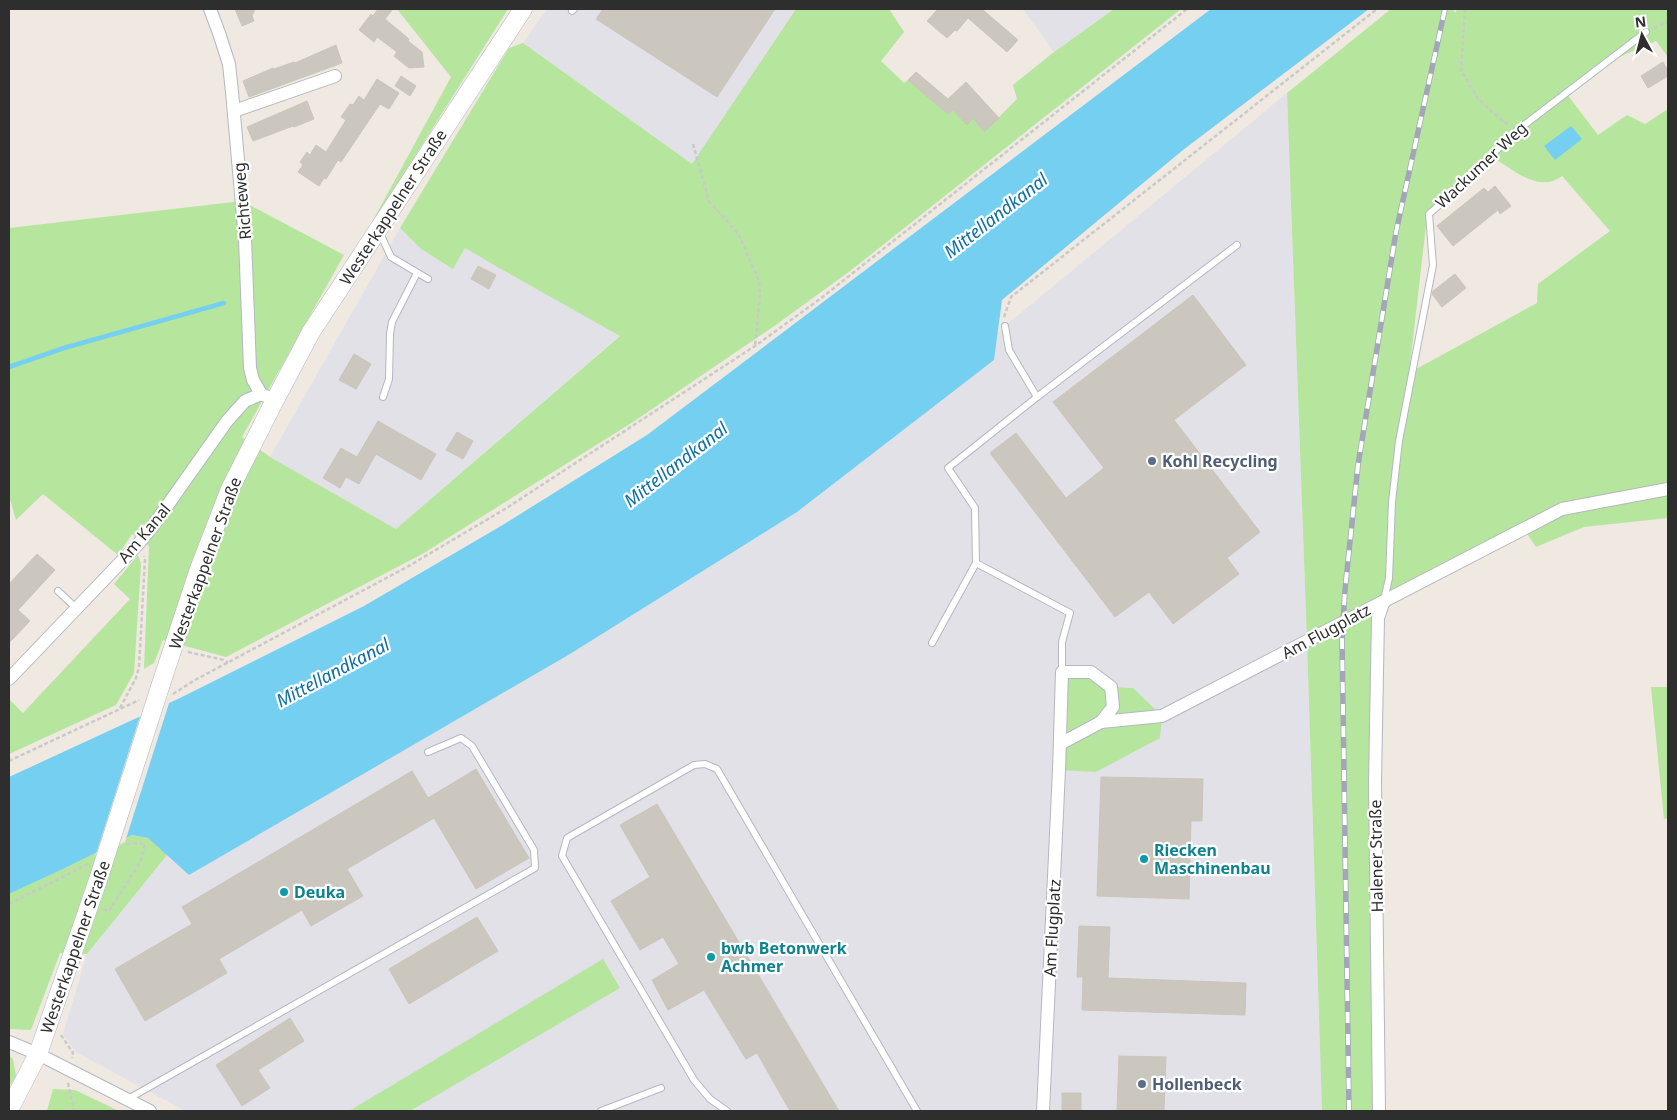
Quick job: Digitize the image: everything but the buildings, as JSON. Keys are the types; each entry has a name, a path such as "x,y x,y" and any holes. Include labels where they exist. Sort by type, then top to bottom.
{"main road":[{"name":"Westerkappelner Straße","path":"9,1110 38,1054 165,690 200,569 230,489 268,397 523,9"}],"street":[{"name":"Richteweg","path":"210,9 229,64 246,239 250,368 253,380 268,397"},
{"path":"234,111 335,76"},
{"name":"Am Kanal","path":"9,679 139,543 227,421 245,401 268,397"},
{"path":"1384,601 1562,509 1668,489"},
{"name":"Am Flugplatz","path":"1060,744 1101,722 1162,716 1384,601"},
{"name":"Halener Straße","path":"1379,1111 1375,782 1378,618 1384,601"},
{"path":"1062,672 1091,672 1111,687 1113,707 1101,722"},
{"name":"Am Flugplatz","path":"1043,1111 1062,672"},
{"path":"9,1042 70,1069 150,1111"}],"lane":[{"name":"Wackumer Weg","path":"1384,601 1389,578 1392,502 1399,441 1433,265 1429,214 1464,183 1515,132 1646,32"},
{"path":"378,229 391,257 428,279"},
{"path":"932,643 976,563 975,508 948,468 1037,397 1237,245"},
{"path":"383,397 389,379 392,322 417,273"},
{"path":"1005,326 1009,350 1037,397"},
{"path":"976,563 1070,613 1062,642 1062,672"},
{"path":"58,591 76,608"},
{"path":"127,1099 535,868 534,850 472,746 461,738 428,752"},
{"path":"727,1111 710,1099 694,1080 562,856 567,838 694,765 705,764 717,769 917,1111"},
{"path":"601,1111 661,1088"}],"path":[{"path":"165,690 177,693 195,680 407,567 504,509 755,346 820,299 1187,9"},
{"path":"1005,326 1004,314 1010,297 1377,9"},
{"path":"1465,9 1461,70 1478,99 1515,132"},
{"path":"1646,32 1668,22"},
{"path":"693,144 709,201 739,235 759,281 760,294 755,346"},
{"path":"120,708 136,678 139,667 145,559 139,543"},
{"path":"183,653 190,651 224,660 228,663"},
{"path":"9,761 143,698"},
{"path":"101,908 109,911 140,862 145,844 131,842 122,847"},
{"path":"9,904 96,860"},
{"path":"61,1032 61,1038 72,1052 67,1079 74,1111"}],"shaded area":[{"path":"547,9 796,9 692,165 523,43"},
{"path":"1023,9 1114,9 1054,52"},
{"path":"1287,93 1322,1111 185,1111 76,1052 63,1034 87,954 167,855 189,875 570,654 797,512 994,360 997,333"},
{"path":"400,228 421,249 453,269 465,248 620,335 396,529 270,457"}],"green space":[{"path":"397,9 508,9 365,235 451,77"},
{"path":"796,9 889,9 904,32 881,61 904,83 908,80 953,110 967,124 973,118 984,132 1017,99 1013,85 1054,52 1114,9 1181,9 850,271 773,327 633,422 424,553 226,657 163,640 154,663 144,669 149,546 132,534 118,555 43,494 16,520 9,496 9,228 242,201 344,255 242,437 270,457 396,529 620,336 465,248 453,269 421,249 400,228 509,48 523,43 692,164"},
{"path":"1391,9 1453,9 1455,13 1457,9 1668,9 1668,57 1656,41 1603,64 1566,93 1598,135 1627,115 1645,124 1668,109 1668,518 1584,527 1536,547 1524,529 1384,601 1378,618 1379,1111 1322,1111 1287,93","holes":["1492,157 1517,173 1535,181 1553,181 1562,176 1610,231 1538,284 1537,303 1409,373 1427,217"]},
{"path":"138,555 141,564 134,673 116,705 9,754 9,699 23,713 130,599 114,584"},
{"path":"1062,672 1091,672 1111,687 1133,688 1162,716 1160,738 1096,772 1059,770"},
{"path":"1651,687 1668,687 1668,818 1664,819"},
{"path":"132,835 148,838 167,855 87,954 60,953 31,1030 9,1029 9,894"},
{"path":"603,959 620,988 410,1111 349,1111"},
{"path":"9,1056 13,1059 16,1076 9,1087"},
{"path":"53,1089 75,1090 119,1111 47,1111"}],"water":[{"name":"Mittellandkanal","path":"1211,9 1369,9 1183,150 1002,300 994,360 797,512 570,654 189,875 148,838 132,835 9,894 9,777 180,698 364,606 501,526 647,435"},
{"path":"1571,126 1582,139 1555,160 1544,146"}],"pier":[{"path":"170,700 125,842 95,857 141,713"}],"waterway":[{"path":"9,367 64,348 224,303"}],"railway":[{"path":"1349,1111 1342,639 1345,590 1358,465 1396,232 1445,9"}],"place":[{"name":"Kohl Recycling","path":"1152,461"},
{"name":"Riecken Maschinenbau","path":"1144,859"},
{"name":"Deuka","path":"284,892"},
{"name":"bwb Betonwerk Achmer","path":"711,957"},
{"name":"Hollenbeck","path":"1142,1084"}]}
